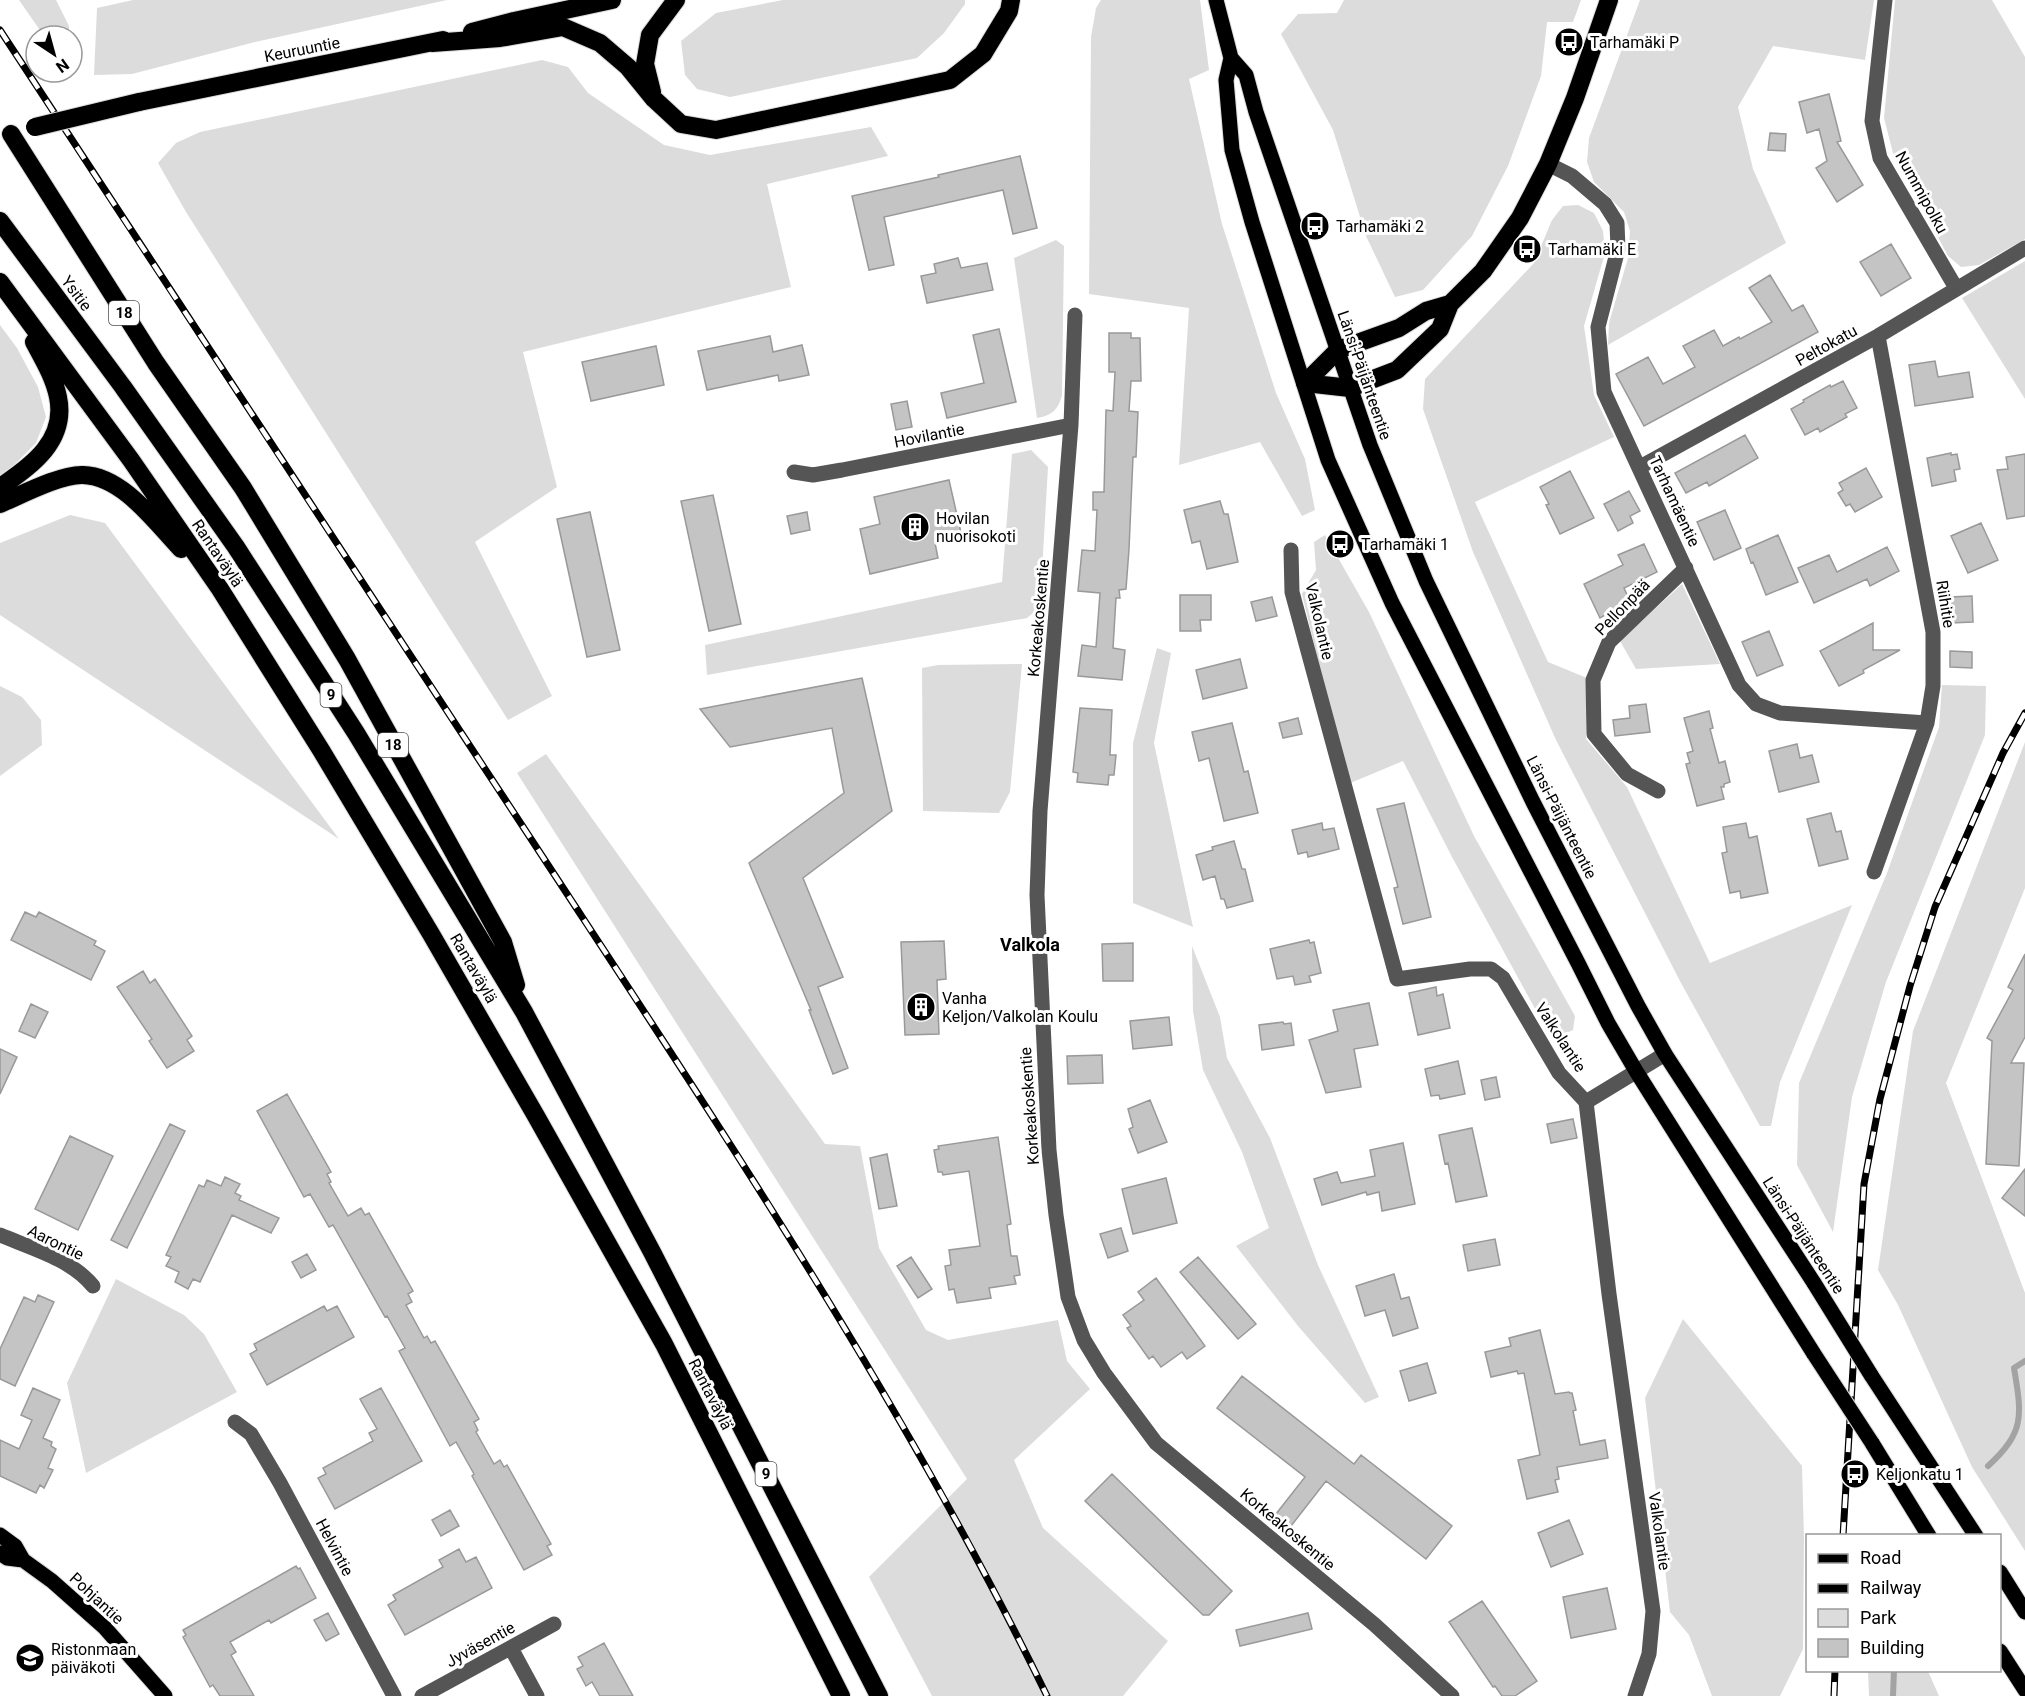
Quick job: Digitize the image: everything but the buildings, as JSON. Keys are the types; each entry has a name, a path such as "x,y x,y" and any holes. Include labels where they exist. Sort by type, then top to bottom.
{"highway":[{"path":"525,18 558,0"},
{"name":"Keuruuntie","path":"6,136 139,102 432,43 525,18 612,0"},
{"path":"654,99 645,64 650,35 676,0"},
{"path":"432,43 500,38 563,27 600,43 628,67 654,99 681,124 716,130 950,80 983,54 1009,11 1011,0"},
{"path":"1305,383 1350,388 1397,370 1440,329 1450,304 1484,271 1520,218 1548,164 1575,98 1609,0"},
{"name":"18","path":"6,136 156,363 243,488 347,659 503,942 524,1012"},
{"name":"Ysitie","path":"0,221 123,387"},
{"name":"9","path":"0,282 12,297"},
{"path":"0,487 38,458 50,445 59,422 58,398 52,377 12,297"},
{"name":"Rantaväylä","path":"12,297 131,460 220,589 431,934 663,1344 840,1696"},
{"path":"1305,383 1338,351 1399,328 1426,311 1450,304"},
{"name":"Rantaväylä","path":"123,387 255,577 356,733 524,1012 652,1252 879,1696"},
{"path":"0,504 54,481 82,475 100,478 117,486 135,501 220,589"}],"main road":[{"name":"Länsi-Päijänteentie","path":"1216,0 1232,58 1246,75 1260,123 1370,445 1426,581 1533,802 1665,1054 1975,1534"},
{"name":"Länsi-Päijänteentie","path":"1232,58 1226,80 1232,150 1252,222 1328,460 1392,603 1608,1023 1928,1534"},
{"name":"Pohjantie","path":"0,1535 15,1546 23,1560 52,1581 105,1628 165,1696"},
{"name":"Pohjantie","path":"0,1553 7,1558 23,1560"},
{"path":"2004,1578 2025,1612"},
{"path":"2001,1653 2025,1690"}],"street":[{"name":"Nummipolku","path":"1885,0 1872,120 1880,158 1956,288"},
{"name":"Tarhamäentie","path":"1548,164 1572,176 1605,204 1617,223 1618,249 1598,327 1604,392 1739,685 1756,704 1780,712 1928,723"},
{"name":"Peltokatu","path":"1640,467 1878,336 2025,248"},
{"name":"Korkeakoskentie","path":"1075,315 1071,425 1040,812 1037,895 1048,1141 1068,1297 1089,1348 1114,1389 1156,1443 1375,1625 1452,1696"},
{"name":"Riihitie","path":"1874,872 1928,723 1933,686 1933,632 1878,336"},
{"name":"Hovilantie","path":"794,472 813,475 1071,425"},
{"name":"Valkolantie","path":"1291,550 1292,592 1396,979 1470,969 1491,969 1503,978 1559,1073 1586,1102 1653,1611 1649,1654 1635,1696"},
{"name":"Pellonpää","path":"1658,791 1627,774 1594,734 1593,680 1609,642 1686,568"},
{"path":"1586,1102 1665,1054"},
{"name":"Aarontie","path":"0,1235 65,1263 86,1277 93,1286"},
{"name":"Helvintie","path":"235,1422 251,1434 280,1483 394,1696"},
{"name":"Jyväsentie","path":"422,1696 554,1624"},
{"path":"511,1648 537,1696"}],"green space":[{"path":"19,0 56,0 68,24 36,24"},
{"path":"133,0 447,0 255,42 132,74 94,75 97,8"},
{"path":"783,0 965,0 965,4 944,33 917,58 730,97 697,89 685,75 681,41 716,13"},
{"path":"1101,0 1200,0 1209,70 1189,79 1222,224 1276,393 1305,459 1315,510 1302,516 1260,442 1179,465 1189,308 1089,294 1091,37 1096,8"},
{"path":"1344,0 1581,0 1573,22 1547,22 1541,76 1508,166 1472,236 1423,290 1395,297 1366,236 1333,130 1281,34 1298,14 1337,13"},
{"path":"1640,0 1874,0 1865,60 1773,46 1738,107 1753,169 1786,243 1608,345 1609,323 1628,258 1630,231 1624,212 1594,182 1587,162 1589,138"},
{"path":"1895,0 1992,0 2025,57 2025,239 1979,265 1961,267 1948,256 1893,153 1884,118"},
{"path":"542,60 568,67 588,93 664,145 710,155 871,127 888,156 767,184 791,287 523,352 557,487 475,542 552,696 508,720 186,212 158,163 176,143 200,132"},
{"path":"1578,205 1594,213 1603,231 1605,253 1584,326 1594,395 1614,437 1475,502 1548,662 1587,678 1586,739 1627,787 1710,963 1852,905 1780,1082 1771,1126 1760,1126 1681,983 1556,740 1473,552 1423,409 1425,379 1534,263 1552,220 1563,206"},
{"path":"1056,240 1064,246 1062,396 1054,411 1047,416 1037,418 1014,258"},
{"path":"2025,261 2025,399 1962,298"},
{"path":"0,325 17,348 38,387 46,417 36,443 14,465 0,475"},
{"path":"1031,450 1048,467 1040,607 1027,618 707,675 705,645 1002,582 1012,454"},
{"path":"70,515 105,523 339,839 0,615 0,543"},
{"path":"1325,535 1369,612 1474,836 1575,1016 1573,1030 1558,1037 1545,1027 1452,857 1403,761 1348,784 1302,594 1316,570 1314,542"},
{"path":"1682,584 1720,664 1636,669 1620,641"},
{"path":"1157,648 1171,653 1154,743 1193,927 1133,903 1133,743"},
{"path":"1022,664 1010,792 999,813 923,811 922,668 938,665"},
{"path":"1942,685 1986,686 1985,735 1886,982 1852,1097 1833,1232 1797,1165 1799,1083 1887,873 1939,727"},
{"path":"0,686 22,697 41,720 42,745 0,776"},
{"path":"2025,742 2025,888 1946,1083 2025,1293 2025,1551 1972,1467 1898,1305 1878,1270 1913,1031"},
{"path":"546,754 825,1144 860,1146 879,1248 926,1330 948,1340 1058,1320 1067,1361 1090,1389 1014,1460 1043,1528 1168,1641 1123,1696 932,1696 869,1577 967,1479 517,773"},
{"path":"1192,946 1220,1017 1227,1058 1270,1138 1318,1265 1379,1397 1365,1403 1298,1326 1236,1246 1269,1228 1242,1152 1203,1070 1193,1011"},
{"path":"116,1279 184,1315 204,1334 237,1392 86,1473 67,1383"},
{"path":"1683,1319 1802,1466 1803,1649 1780,1696 1712,1696 1689,1635 1670,1612 1645,1398"},
{"path":"1868,1672 1928,1672 1939,1696 1869,1696"}],"waterway":[{"path":"1988,1466 2015,1433 2019,1399 2014,1368 2025,1361"},
{"path":"1893,1696 1894,1672"}],"railway":[{"path":"0,30 750,1175 814,1277 936,1484 1047,1696"},
{"path":"1843,1534 1864,1184 1880,1099 1910,986 1935,907 2003,753 2025,713"},
{"path":"1834,1696 1835,1672"}],"place":[{"name":"Tarhamäki P","path":"1569,42"},
{"name":"Tarhamäki 2","path":"1315,226"},
{"name":"Tarhamäki E","path":"1527,249"},
{"name":"Hovilan nuorisokoti","path":"915,527"},
{"name":"Tarhamäki 1","path":"1340,544"},
{"name":"Vanha Keljon/Valkolan Koulu","path":"921,1007"},
{"name":"Keljonkatu 1","path":"1855,1474"},
{"name":"Ristonmaan päiväkoti","path":"30,1658"}],"district":[{"name":"Valkola","path":"1030,945"}]}
